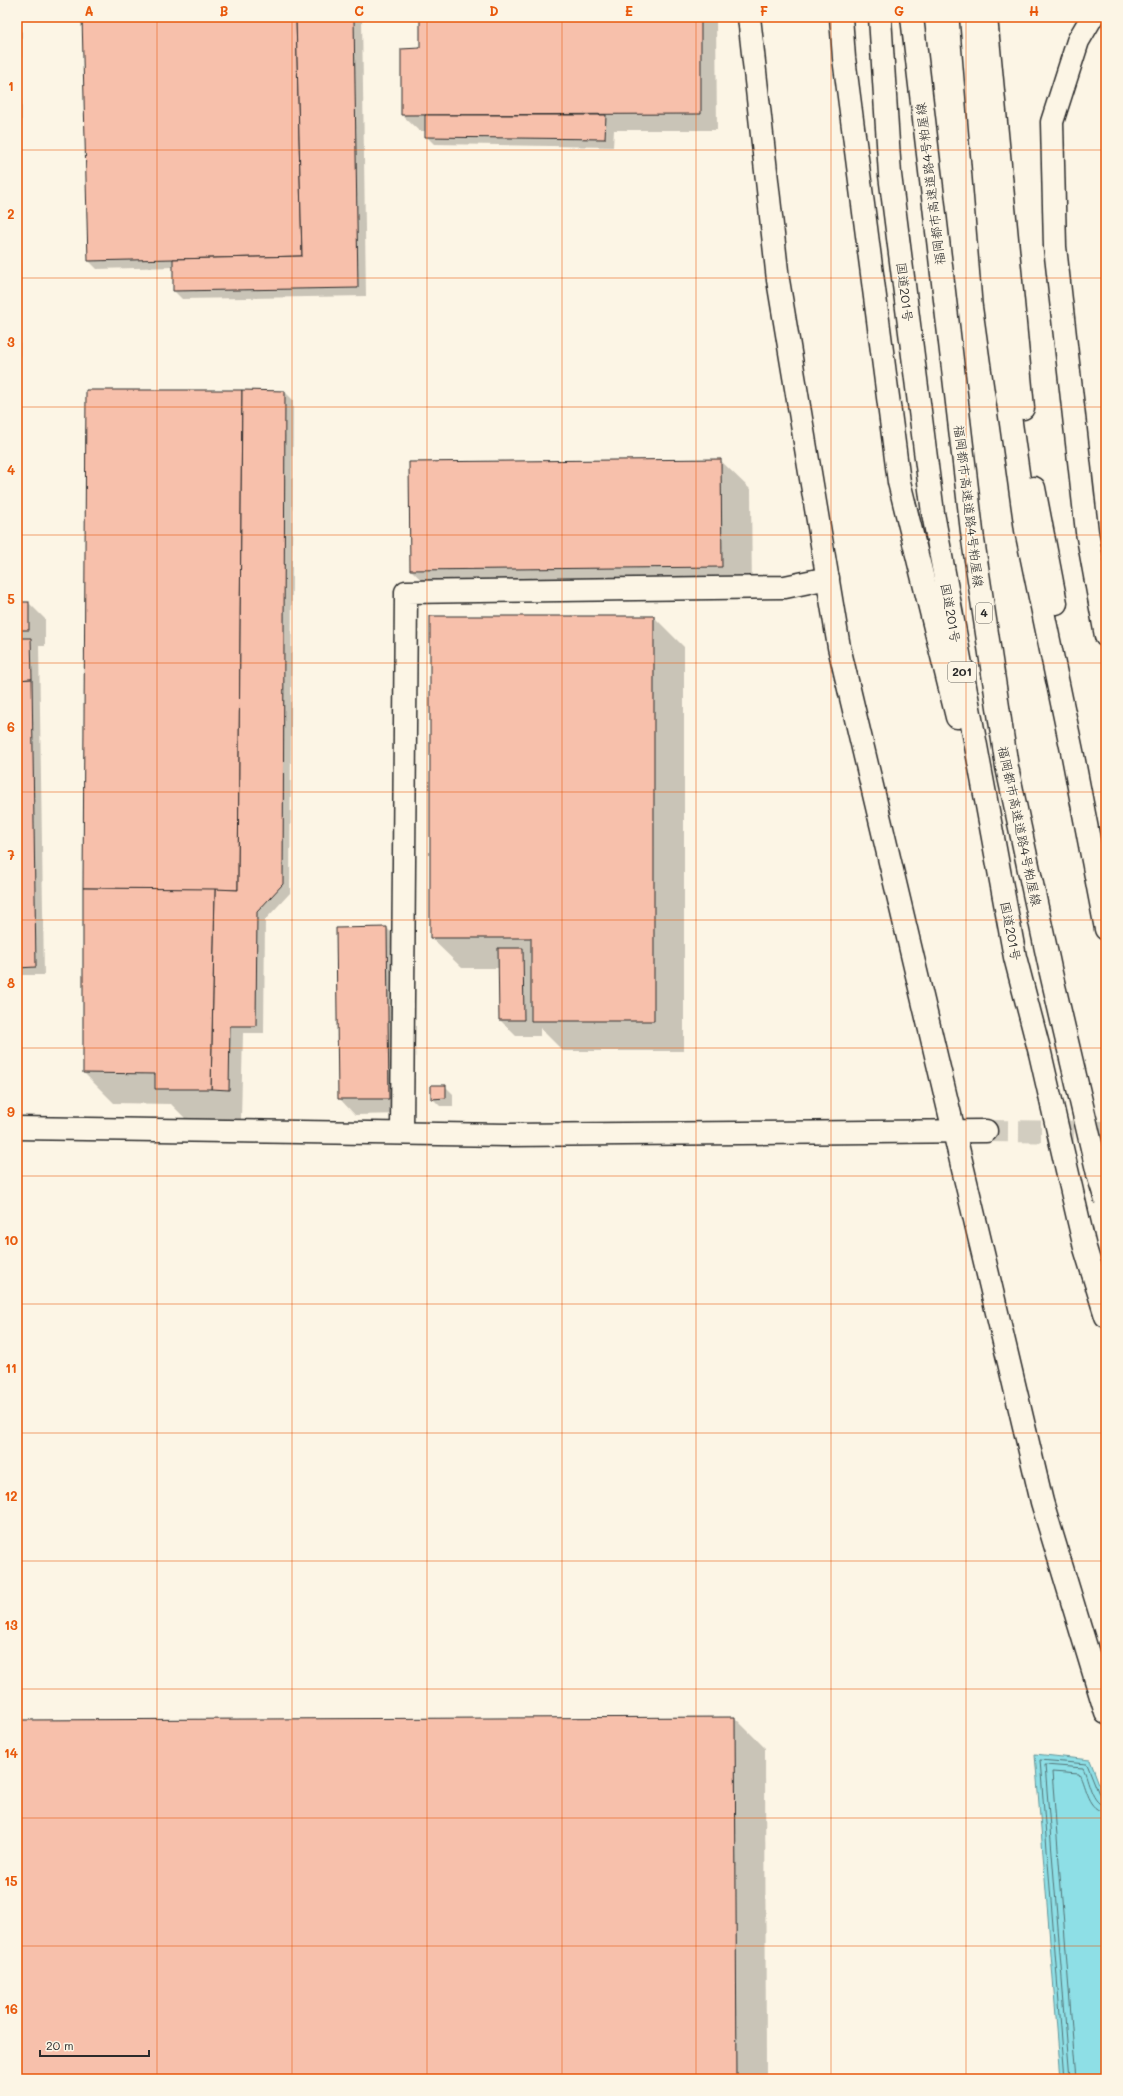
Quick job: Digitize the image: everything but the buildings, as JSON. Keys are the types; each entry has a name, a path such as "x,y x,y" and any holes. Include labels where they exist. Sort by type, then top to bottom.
{"main road":[{"path":"749,17 778,280 839,647 953,1133 1042,1502 1106,1713"},
{"path":"841,17 844,58 899,482 1015,957"},
{"name":"国道201号","path":"880,17 890,175 933,513 1015,957 1040,1053 1085,1248 1106,1316"},
{"name":"福岡都市高速道路4号粕屋線","path":"912,17 915,54 971,524 1007,767 1051,973 1098,1174 1106,1200"},
{"path":"971,17 994,302 1026,530 1073,756 1106,929"},
{"path":"986,17 1027,454 1106,857"},
{"path":"1092,17 1078,41 1052,122 1056,255 1087,532 1106,636"},
{"path":"402,1133 406,592 785,587 828,578"},
{"path":"17,1128 524,1135 953,1133 986,1131"}],"water":[{"path":"1035,1754 1090,1760 1106,1802 1106,2079 1061,2079"}],"tunnel":[{"path":"986,1131 1106,1132"}]}
